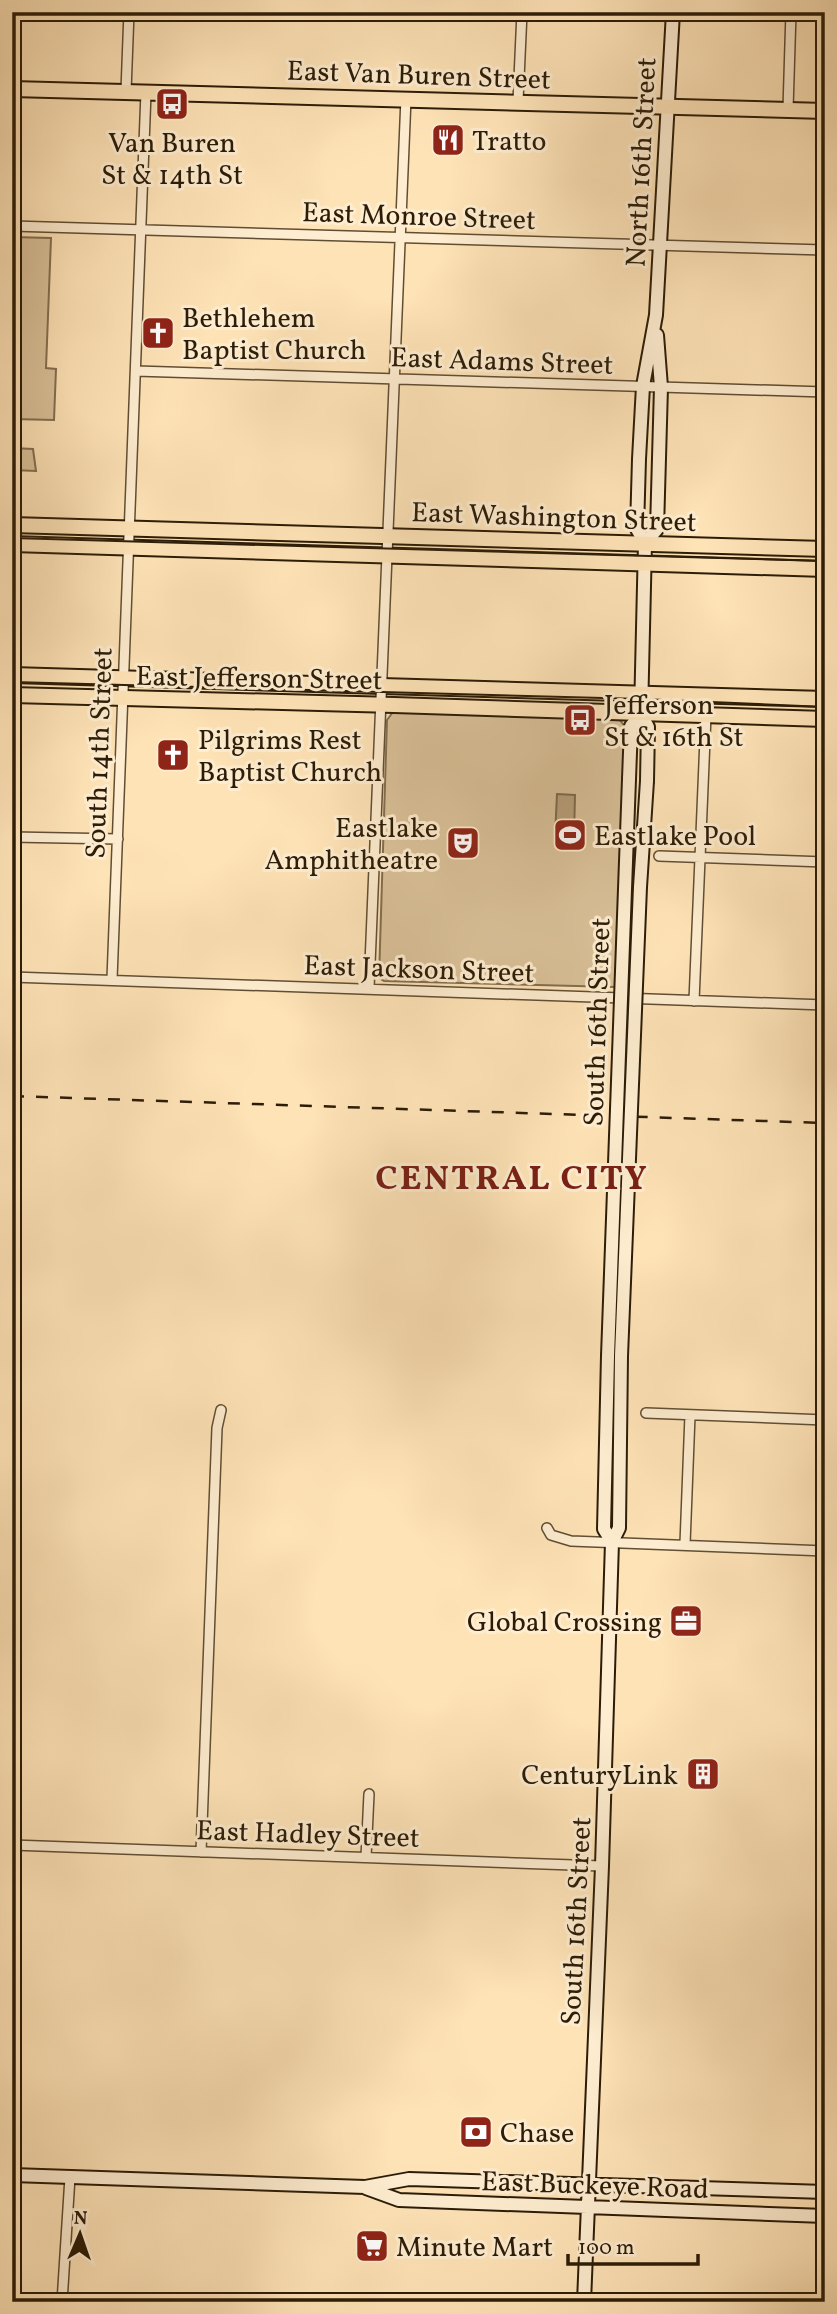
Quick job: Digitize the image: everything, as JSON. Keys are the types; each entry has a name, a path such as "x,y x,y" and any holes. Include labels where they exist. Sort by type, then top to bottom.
{"main road":[{"name":"North 16th Street","path":"656,315 661,387 657,529 645,543 637,528 643,386 656,315 673,12"},
{"name":"East Van Buren Street","path":"12,89 825,111"},
{"name":"East Washington Street","path":"12,525 825,550"},
{"name":"East Washington Street","path":"282,534 364,555"},
{"name":"South 16th Street","path":"584,2302 612,1542 604,1529 649,727 641,714 645,543"},
{"name":"East Washington Street","path":"12,544 825,569"},
{"path":"779,548 825,560"},
{"name":"East Jefferson Street","path":"12,675 825,699"},
{"name":"East Jefferson Street","path":"405,687 505,709"},
{"name":"East Jefferson Street","path":"12,695 825,719"},
{"name":"South 16th Street","path":"615,1356 631,726 641,714"},
{"name":"East Buckeye Road","path":"12,2175 365,2188 409,2179 825,2192"},
{"name":"East Buckeye Road","path":"365,2188 399,2200 825,2216"}],"street":[{"path":"126,91 129,12"},
{"path":"518,101 522,12"},
{"path":"788,109 791,12"},
{"name":"South 14th Street","path":"113,979 146,92"},
{"path":"369,988 406,98"},
{"name":"East Monroe Street","path":"12,226 825,250"},
{"name":"East Adams Street","path":"136,371 825,392"},
{"path":"694,1001 706,716"},
{"path":"12,836 118,839"},
{"path":"659,856 825,862"},
{"name":"East Jackson Street","path":"12,977 825,1005"},
{"path":"201,1852 217,1428 220,1410"},
{"path":"646,1413 825,1420"},
{"path":"685,1544 690,1415"},
{"path":"547,1528 551,1535 562,1540 825,1551"},
{"path":"366,1857 369,1794"},
{"name":"East Hadley Street","path":"12,1845 602,1866"},
{"path":"62,2302 70,2177"}],"shaded area":[{"path":"12,237 51,238 46,368 56,369 54,420 12,419"},
{"path":"12,448 33,449 36,471 12,470"},
{"path":"393,712 619,719 626,728 615,987 384,981 379,978 387,720"},
{"path":"557,794 575,795 574,837 555,836"}],"tram line":[{"path":"12,538 825,561"},
{"path":"12,682 641,699 825,707"}],"railway":[{"path":"12,1096 825,1123"}],"place":[{"name":"Van Buren St & 14th St","path":"172,104"},
{"name":"Tratto","path":"448,140"},
{"name":"Bethlehem Baptist Church","path":"158,333"},
{"name":"Jefferson St & 16th St","path":"580,720"},
{"name":"Pilgrims Rest Baptist Church","path":"173,755"},
{"name":"Eastlake Pool","path":"570,835"},
{"name":"Eastlake Amphitheatre","path":"463,843"},
{"name":"Global Crossing","path":"686,1621"},
{"name":"CenturyLink","path":"703,1774"},
{"name":"Chase","path":"476,2132"},
{"name":"Minute Mart","path":"372,2246"}],"district":[{"name":"CENTRAL CITY","path":"512,1177"}]}
